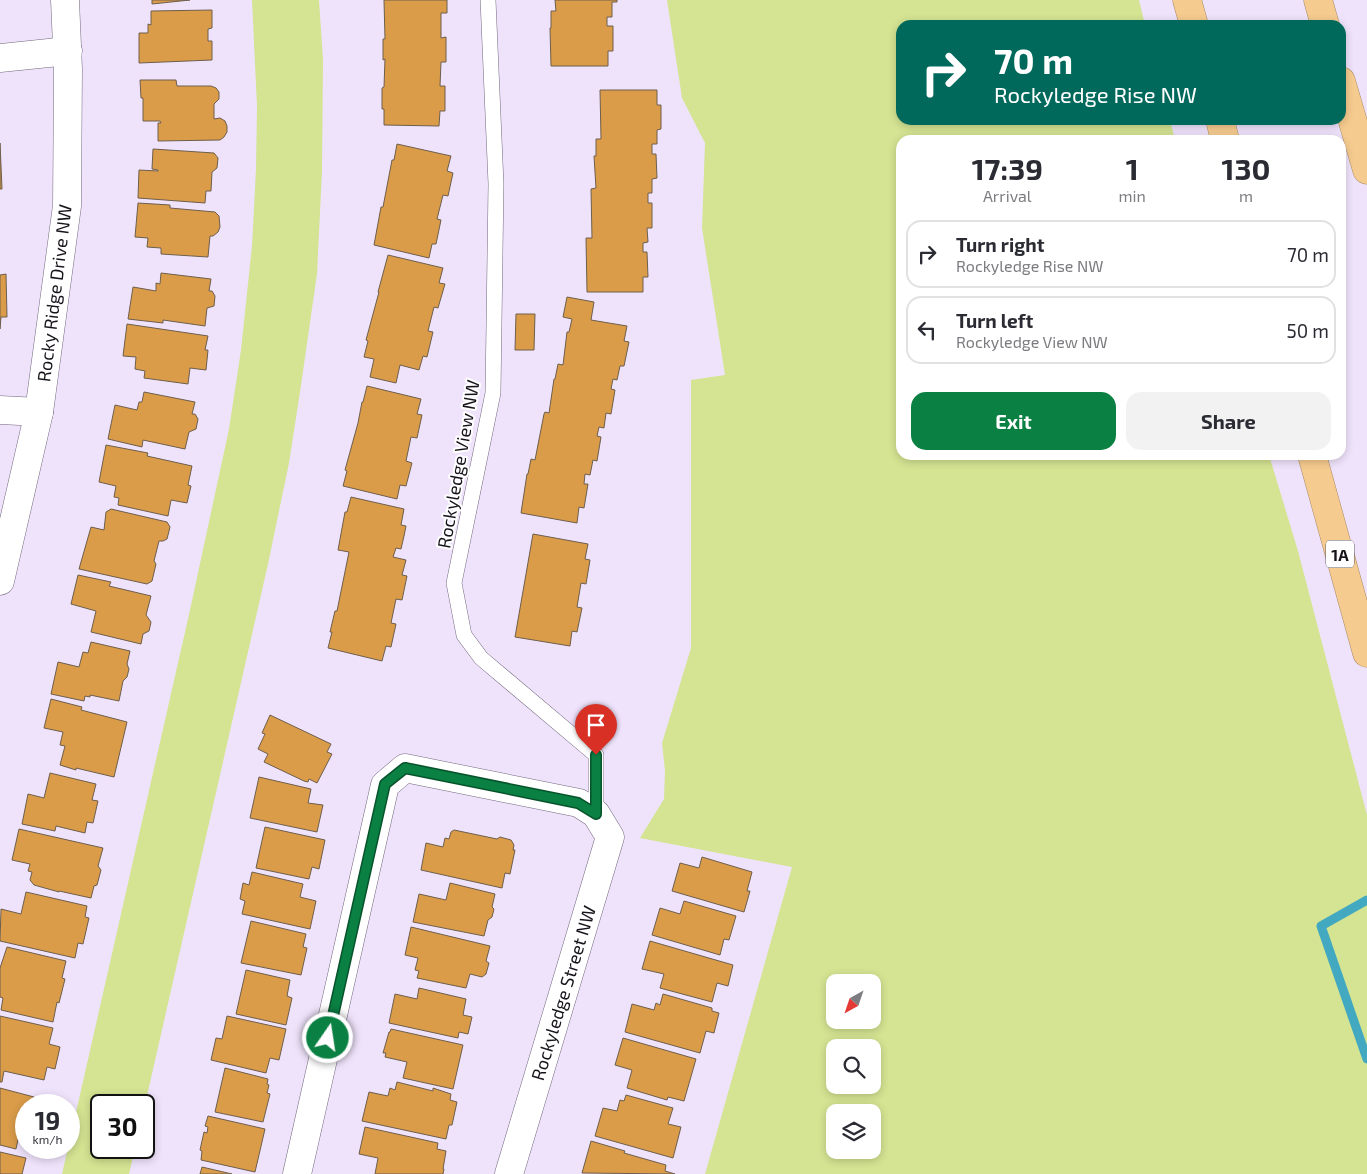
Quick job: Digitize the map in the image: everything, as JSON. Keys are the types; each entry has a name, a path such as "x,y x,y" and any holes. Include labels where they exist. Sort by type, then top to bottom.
{"highway":[{"path":"1187,0 1193,20"},
{"path":"1318,0 1324,20"},
{"path":"1346,98 1367,170"},
{"name":"1A","path":"1313,460 1367,652"}],"street":[{"name":"Rocky Ridge Drive NW","path":"0,581 12,479 39,412 67,206 68,51 65,0"},
{"path":"0,58 68,51"},
{"path":"0,410 39,412"},
{"path":"297,1174 385,784 405,768 578,803 596,814"},
{"name":"Rockyledge Street NW","path":"509,1174 610,837 596,814"}],"lane":[{"name":"Rockyledge View NW","path":"488,0 496,184 493,393 454,583 464,635 481,658 596,755 596,814"}],"green space":[{"path":"252,0 319,0 323,60 322,171 317,274 289,463 268,564 147,1094 90,1094 90,1159 132,1159 129,1174 62,1174 65,1159 80,1159 80,1095 229,429 241,350 252,246 257,106"},
{"path":"667,0 1139,0 1144,20 896,20 896,125 1171,125 1174,135 896,135 896,460 1271,460 1298,551 1367,815 1367,1174 705,1174 792,867 640,838 664,799 665,771 662,743 691,648 691,380 725,375 702,228 705,143 682,98"}],"building":[{"path":"152,0 190,0 152,4"},
{"path":"384,0 447,0 447,13 441,13 441,38 446,37 446,62 441,62 440,86 445,86 445,111 440,111 439,126 384,125 382,88 384,87 385,59 383,60 383,39 385,39"},
{"path":"555,0 617,0 617,2 612,2 612,17 607,17 607,26 613,26 613,51 608,51 608,66 551,66 551,11 556,11"},
{"path":"212,10 212,28 208,29 208,41 212,41 212,60 139,63 139,33 148,33 148,24 151,25 151,11"},
{"path":"140,80 176,80 177,86 211,86 216,88 219,92 219,99 214,104 214,119 220,118 225,121 227,132 224,137 220,140 158,141 158,123 161,123 160,121 143,121 143,98 141,98"},
{"path":"600,90 657,90 657,105 661,105 661,129 657,130 657,144 652,144 652,154 656,154 657,178 652,179 652,193 648,193 648,203 652,203 652,228 647,228 648,242 643,243 643,252 647,252 648,277 643,277 643,292 587,292 586,238 592,238 591,189 596,188 594,156 596,156 596,139 601,139"},
{"path":"0,143 2,189 0,189"},
{"path":"397,144 451,156 447,171 453,173 448,196 443,195 437,219 441,220 436,244 432,244 429,258 374,245 381,207 383,207"},
{"path":"153,149 214,153 218,158 217,168 212,172 211,191 206,191 205,203 138,198 139,170 158,171 152,169"},
{"path":"138,203 170,205 170,208 215,212 219,216 220,227 218,232 210,236 208,257 161,254 161,248 147,247 148,238 135,237"},
{"path":"388,255 443,268 439,283 445,284 438,308 434,307 428,331 433,332 427,357 423,356 419,370 400,365 396,383 370,377 374,359 364,357 368,341 366,340"},
{"path":"161,273 211,279 209,291 212,291 215,296 214,306 207,308 205,326 163,320 163,323 128,319 133,287 156,291 156,283 160,284"},
{"path":"6,274 7,317 1,317 0,329 0,275"},
{"path":"567,297 594,302 591,320 627,326 624,341 629,342 624,366 620,366 617,380 613,379 611,389 615,390 611,414 606,413 604,428 599,427 597,436 601,437 597,461 593,460 590,475 585,474 584,484 588,484 584,508 579,507 577,523 521,513 531,459 535,460 544,414 545,412 549,413 558,364 563,365 567,332 569,332 572,319 563,317"},
{"path":"516,314 535,314 534,350 515,350"},
{"path":"127,324 208,336 205,350 208,350 206,370 190,368 188,384 144,378 145,371 135,369 136,357 123,356"},
{"path":"367,386 421,399 417,414 422,415 417,438 411,437 406,461 412,463 406,486 400,485 397,499 343,486 347,471 345,470"},
{"path":"144,392 195,402 192,414 195,414 198,419 196,429 189,432 185,449 143,440 142,447 108,439 115,405 137,410 139,402 142,402"},
{"path":"106,445 148,453 147,456 192,466 188,485 191,486 187,503 171,500 168,516 118,505 119,498 114,497 116,486 99,482"},
{"path":"351,497 404,509 401,525 406,526 404,536 401,549 396,548 393,557 406,560 402,575 407,576 402,600 396,599 391,623 396,624 391,647 386,646 382,661 328,648 349,552 338,550 345,512 347,512"},
{"path":"111,509 167,522 170,527 167,539 159,541 152,581 147,584 79,569 91,527 104,530 106,512"},
{"path":"533,534 588,544 585,559 590,560 586,584 581,583 577,607 582,608 577,632 572,631 570,646 515,637"},
{"path":"78,575 111,582 109,586 151,596 146,615 151,622 149,631 143,634 141,644 91,632 96,611 71,604"},
{"path":"91,642 130,651 127,664 129,669 127,677 123,681 119,701 90,695 90,697 85,696 84,701 51,694 58,662 79,667 83,652 88,653"},
{"path":"51,699 82,707 81,710 127,722 114,777 60,765 65,746 60,745 63,732 44,728"},
{"path":"270,715 331,744 327,752 332,754 317,783 309,779 308,782 304,781 264,762 268,754 258,749 265,734 262,733"},
{"path":"50,773 96,784 92,800 98,801 93,823 87,822 85,833 56,826 55,831 22,824 28,794 44,798"},
{"path":"259,777 311,789 308,803 323,805 317,832 250,818"},
{"path":"265,827 325,840 319,869 312,867 309,879 256,868"},
{"path":"19,829 103,848 98,866 101,870 91,898 34,885 30,880 32,872 28,871 30,864 12,860"},
{"path":"454,830 511,840 514,845 513,850 515,850 510,874 505,873 502,888 421,870 426,843 443,847 445,838 449,839 451,832"},
{"path":"702,857 752,872 747,891 750,891 744,912 672,891 680,863 699,868"},
{"path":"252,872 303,884 300,897 316,901 310,929 242,914 245,901 240,899 243,883 249,885"},
{"path":"450,883 495,894 492,917 488,920 484,936 413,922 419,894 446,900"},
{"path":"26,892 87,906 85,917 89,918 83,944 78,943 75,958 0,941 1,909 21,914"},
{"path":"684,901 736,916 729,940 724,939 720,955 652,935 660,908 680,914"},
{"path":"251,921 306,934 303,947 307,948 301,975 241,963"},
{"path":"411,927 490,946 486,961 489,963 486,974 482,977 470,974 466,988 417,978 419,971 415,970 418,958 405,955"},
{"path":"650,941 733,965 728,986 717,983 712,1002 660,988 664,974 642,969"},
{"path":"7,947 66,961 62,978 65,979 59,1003 57,1002 53,1022 1,1010 3,998 0,997 0,968"},
{"path":"246,970 290,980 287,996 292,998 286,1025 236,1014"},
{"path":"419,988 466,999 463,1015 472,1017 468,1034 459,1032 458,1038 389,1023 395,994 417,999"},
{"path":"663,994 712,1008 712,1011 719,1013 714,1033 706,1031 700,1053 625,1032 632,1004 654,1010 656,1003 660,1005"},
{"path":"0,1016 53,1028 49,1044 60,1047 55,1069 47,1067 44,1080 4,1071 2,1082 0,1082"},
{"path":"227,1016 286,1029 279,1060 270,1058 266,1073 211,1060 216,1038 222,1039"},
{"path":"391,1029 463,1045 453,1089 403,1078 407,1062 385,1057 386,1053 383,1053"},
{"path":"623,1038 696,1059 684,1101 668,1097 667,1100 627,1088 632,1070 615,1065"},
{"path":"225,1068 268,1079 267,1093 270,1094 263,1122 215,1112"},
{"path":"397,1082 433,1091 433,1088 451,1094 450,1100 457,1102 452,1125 449,1125 446,1139 362,1121 369,1092 388,1096 390,1088 395,1090"},
{"path":"0,1088 23,1094 15,1094 15,1149 0,1145"},
{"path":"626,1095 673,1108 668,1124 681,1127 673,1158 595,1136 603,1108 617,1111 620,1100 624,1101"},
{"path":"208,1116 265,1129 255,1172 201,1160 202,1151 200,1150 204,1132 207,1133 208,1127 205,1126"},
{"path":"365,1127 438,1143 437,1149 446,1151 443,1174 375,1174 378,1158 359,1154"},
{"path":"591,1141 666,1165 665,1171 675,1174 582,1173"},
{"path":"0,1152 15,1155 15,1159 26,1159 22,1174 0,1174"},
{"path":"202,1167 232,1174 200,1174"}],"waterway":[{"path":"1367,900 1321,926 1367,1059"}],"route":[{"path":"328,1038 385,784 405,768 578,803 596,814 596,755"}]}
